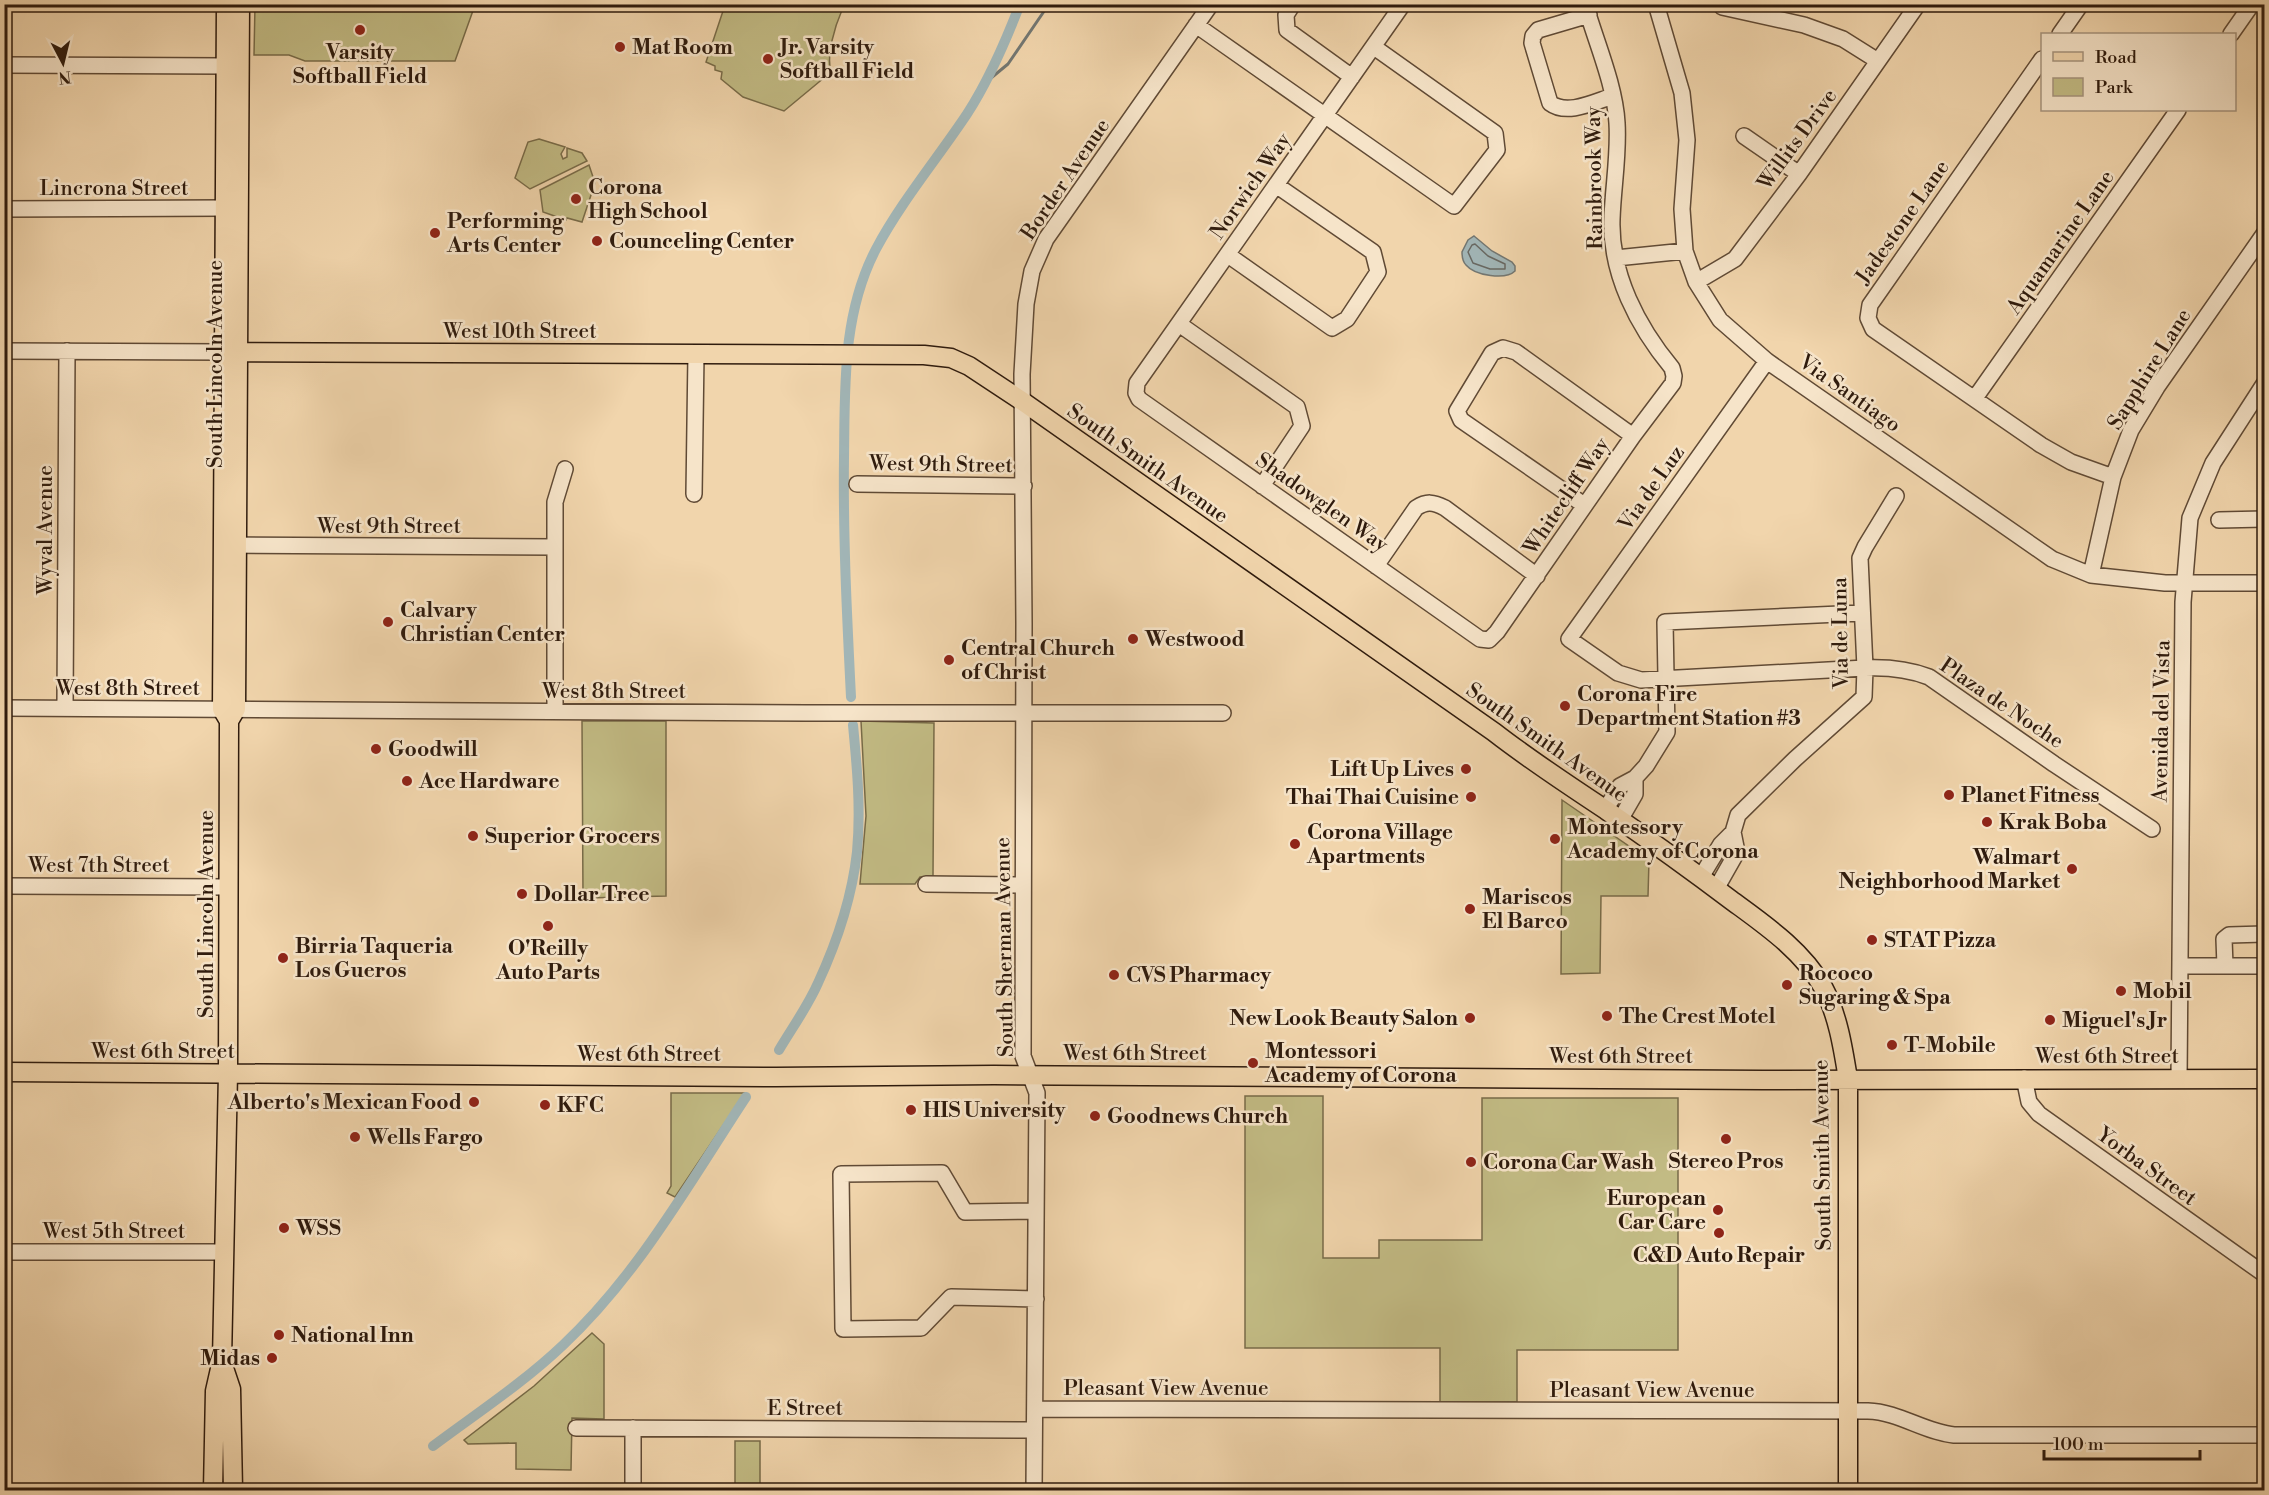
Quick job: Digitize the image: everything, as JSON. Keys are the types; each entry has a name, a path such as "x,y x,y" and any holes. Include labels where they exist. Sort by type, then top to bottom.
{"main road":[{"name":"South Lincoln Avenue","path":"226,4 224,208 230,352"},
{"name":"South Lincoln Avenue","path":"213,1491 215,1391 222,1360 228,1073 230,352 240,4"},
{"name":"West 10th Street","path":"230,352 924,355 951,358 969,366 1022,401"},
{"name":"South Smith Avenue","path":"1022,401 1494,732 1534,763 1701,877 1786,942 1823,987 1838,1027 1848,1079 1848,1491"},
{"name":"West 6th Street","path":"4,1072 776,1077 1030,1075 2265,1079"},
{"name":"South Lincoln Avenue","path":"222,1360 231,1389 233,1491"}],"street":[{"name":"Border Avenue","path":"1022,401 1026,304 1032,272 1046,239 1210,4"},
{"path":"1293,4 1286,15 1287,30 1352,77"},
{"name":"Norwich Way","path":"1136,393 1137,383 1403,4"},
{"name":"Via Santiago","path":"1656,4 1682,93 1687,140 1682,209 1685,251 1696,282 1720,320 1767,361 2052,559 2091,575 2165,583 2265,583"},
{"name":"Willits Drive","path":"1696,282 1735,259 1799,174 1918,4"},
{"path":"2061,33 2081,4"},
{"path":"2232,33 2252,4"},
{"path":"1722,7 1804,25 1843,39 1878,61"},
{"path":"1587,10 1538,30 1533,36 1532,43 1550,103 1557,109 1566,110 1613,96"},
{"name":"Rainbrook Way","path":"1587,10 1613,96 1618,125 1612,221 1616,258 1629,300 1640,323 1672,368 1674,376"},
{"path":"1196,26 1454,206 1497,150 1495,134 1374,47"},
{"name":"Jadestone Lane","path":"2041,62 1870,305 1868,318 1873,329 2041,445 2072,462 2113,477"},
{"path":"4,65 225,66"},
{"name":"Aquamarine Lane","path":"1975,398 2177,111"},
{"path":"1744,136 1799,174"},
{"path":"1228,255 1332,328 1347,318 1378,272 1373,252 1276,185"},
{"name":"Lincrona Street","path":"4,209 224,208"},
{"name":"Sapphire Lane","path":"2091,575 2113,477 2131,430 2157,387 2265,234"},
{"path":"1616,258 1685,251"},
{"path":"1179,324 1297,407 1302,426 1262,486"},
{"path":"1584,505 1461,420 1456,411 1492,353 1503,348 1516,352 1633,436"},
{"name":"West 10th Street","path":"4,351 230,352"},
{"name":"Wyval Avenue","path":"65,708 67,351"},
{"path":"694,494 696,354"},
{"name":"Via de Luz","path":"1569,639 1767,361"},
{"name":"Whitecliff Way","path":"1489,640 1537,576 1584,505 1673,382 1674,376"},
{"name":"Avenida del Vista","path":"2179,1079 2184,583 2190,518 2213,463 2265,384"},
{"name":"Shadowglen Way","path":"1136,393 1139,399 1480,639 1489,640"},
{"name":"South Sherman Avenue","path":"1022,401 1024,486 1023,1056 1037,1093 1034,1491"},
{"path":"555,712 555,502 565,469"},
{"name":"West 9th Street","path":"857,484 1024,486"},
{"name":"Via de Luna","path":"1701,877 1721,844 1733,832 1738,816 1794,759 1864,697 1865,668 1860,558 1896,496"},
{"path":"1376,566 1416,508 1424,503 1433,502 1445,508 1537,576"},
{"path":"2219,520 2264,519 2265,507"},
{"name":"West 9th Street","path":"230,545 555,547"},
{"path":"1612,815 1620,786 1635,778 1646,766 1667,732 1665,622 1862,613"},
{"name":"Plaza de Noche","path":"1569,639 1618,673 1641,680 1894,667 1929,677 2152,829"},
{"name":"West 8th Street","path":"4,708 229,713 1223,713"},
{"name":"Via de Luna","path":"1716,889 1737,852 1733,832"},
{"path":"926,884 1023,885"},
{"name":"West 7th Street","path":"4,886 229,887"},
{"path":"2224,966 2224,939 2229,935 2265,934"},
{"path":"2180,966 2265,966"},
{"name":"Yorba Street","path":"2024,1078 2029,1102 2039,1114 2265,1274"},
{"path":"1036,1211 965,1212 942,1173 841,1174 843,1329 921,1328 951,1297 1036,1299"},
{"name":"West 5th Street","path":"4,1252 223,1252"},
{"name":"Pleasant View Avenue","path":"1035,1409 1848,1411 1889,1413 1940,1433 1954,1435 2265,1434"},
{"name":"E Street","path":"576,1428 1034,1430"},
{"path":"633,1428 633,1491"}],"green space":[{"name":"Varsity Softball Field","path":"255,4 475,5 455,61 305,61 289,55 254,55"},
{"name":"Jr. Varsity Softball Field","path":"725,5 840,5 838,9 842,10 830,49 831,72 784,111 743,97 721,79 722,72 715,70 715,66 706,62"},
{"path":"539,139 565,147 561,154 563,159 567,157 567,148 582,153 587,161 530,189 515,178 528,142"},
{"path":"589,165 595,183 582,222 567,218 566,220 543,212 540,190"},
{"path":"582,721 666,721 666,896 586,898 583,896"},
{"path":"861,721 934,723 933,876 920,877 915,884 860,884 866,816"},
{"path":"1562,800 1649,860 1648,896 1601,896 1600,973 1561,974"},
{"path":"671,1093 745,1093 675,1197 667,1193 671,1186"},
{"path":"1245,1096 1323,1096 1323,1258 1379,1258 1379,1240 1482,1240 1482,1098 1678,1098 1678,1350 1517,1350 1517,1402 1440,1402 1440,1348 1245,1348"},
{"path":"592,1333 604,1344 604,1419 572,1418 571,1470 516,1469 516,1443 468,1444 464,1440 534,1386"},
{"path":"735,1441 760,1441 760,1490 735,1490"}],"water":[{"path":"1474,236 1492,251 1512,262 1515,271 1511,274 1490,276 1470,269 1462,258 1462,252 1468,240"}],"waterway":[{"path":"851,697 845,548 845,405 848,351 857,299 876,249 908,197 967,114 1002,47 1020,4"},
{"path":"985,83 1008,64 1049,4"},
{"path":"779,1050 810,1000 825,967 843,919 851,886 857,852 859,820 853,725"},
{"path":"433,1446 532,1372 590,1318 662,1227 746,1097"}],"place":[{"name":"Varsity Softball Field","path":"360,30"},
{"name":"Mat Room","path":"620,47"},
{"name":"Jr. Varsity Softball Field","path":"768,59"},
{"name":"Corona High School","path":"576,199"},
{"name":"Performing Arts Center","path":"435,233"},
{"name":"Counceling Center","path":"597,241"},
{"name":"Calvary Christian Center","path":"388,622"},
{"name":"Westwood","path":"1133,639"},
{"name":"Central Church of Christ","path":"949,660"},
{"name":"Corona Fire Department Station #3","path":"1565,706"},
{"name":"Goodwill","path":"376,749"},
{"name":"Lift Up Lives","path":"1466,769"},
{"name":"Ace Hardware","path":"407,781"},
{"name":"Planet Fitness","path":"1949,795"},
{"name":"Thai Thai Cuisine","path":"1471,797"},
{"name":"Krak Boba","path":"1987,822"},
{"name":"Superior Grocers","path":"473,836"},
{"name":"Montessory Academy of Corona","path":"1555,839"},
{"name":"Corona Village Apartments","path":"1295,844"},
{"name":"Walmart Neighborhood Market","path":"2072,869"},
{"name":"Dollar Tree","path":"522,894"},
{"name":"Mariscos El Barco","path":"1470,909"},
{"name":"O'Reilly Auto Parts","path":"548,926"},
{"name":"STAT Pizza","path":"1872,940"},
{"name":"Birria Taqueria Los Gueros","path":"283,958"},
{"name":"CVS Pharmacy","path":"1114,975"},
{"name":"Rococo Sugaring & Spa","path":"1787,985"},
{"name":"Mobil","path":"2121,991"},
{"name":"The Crest Motel","path":"1607,1016"},
{"name":"New Look Beauty Salon","path":"1470,1018"},
{"name":"Miguel's Jr","path":"2050,1020"},
{"name":"T-Mobile","path":"1892,1045"},
{"name":"Montessori Academy of Corona","path":"1253,1063"},
{"name":"Alberto's Mexican Food","path":"474,1102"},
{"name":"KFC","path":"545,1105"},
{"name":"HIS University","path":"911,1110"},
{"name":"Goodnews Church","path":"1095,1116"},
{"name":"Wells Fargo","path":"355,1137"},
{"name":"Stereo Pros","path":"1726,1139"},
{"name":"Corona Car Wash","path":"1471,1162"},
{"name":"European Car Care","path":"1718,1210"},
{"name":"WSS","path":"284,1228"},
{"name":"C&D Auto Repair","path":"1719,1233"},
{"name":"National Inn","path":"279,1335"},
{"name":"Midas","path":"272,1358"}]}
